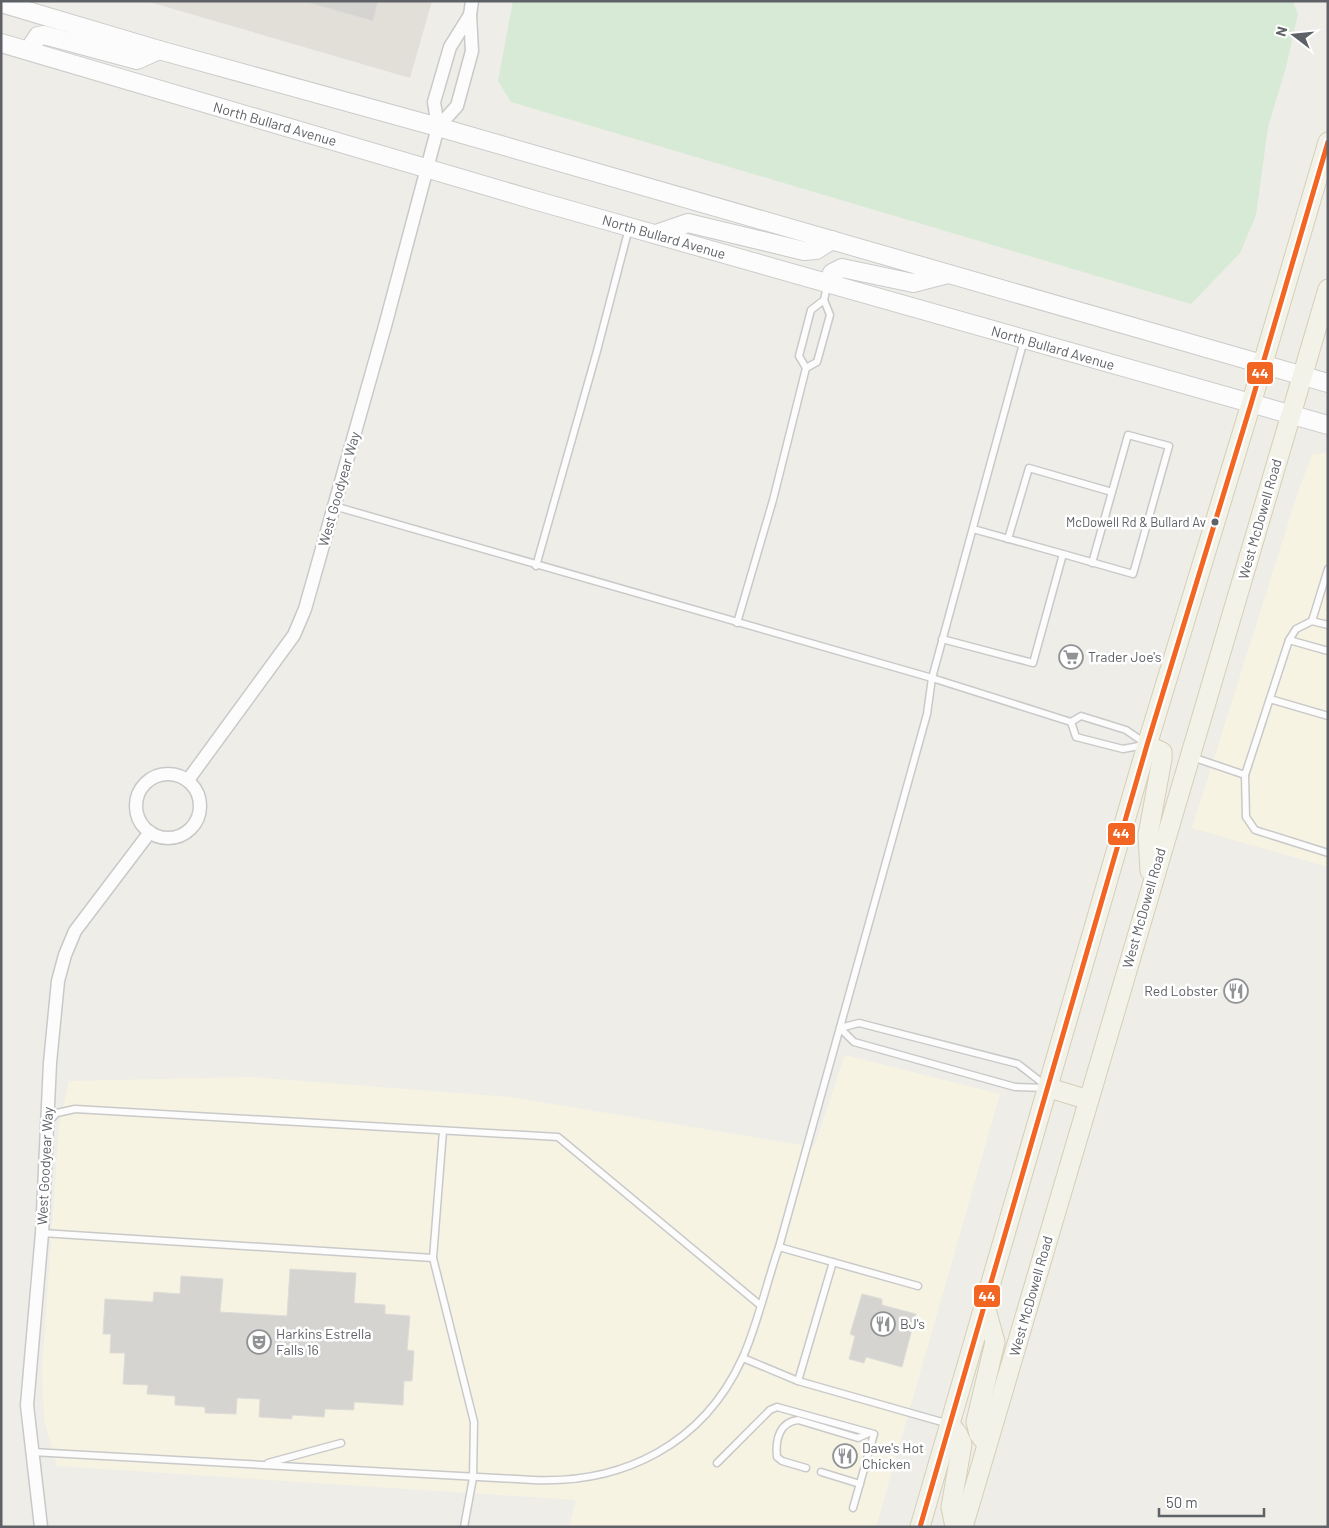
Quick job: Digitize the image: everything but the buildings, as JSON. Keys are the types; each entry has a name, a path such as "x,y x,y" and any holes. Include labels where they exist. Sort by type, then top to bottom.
{"main road":[{"path":"1,2 159,50 438,127 1328,382"},
{"path":"29,50 38,36 44,35 136,60 159,50"},
{"name":"North Bullard Avenue","path":"1,43 427,169 656,234 826,292 1024,340 1328,425"},
{"path":"920,1527 1049,1088 1147,745 1252,404 1328,142"},
{"path":"656,234 688,223 804,251 816,250 832,240"},
{"path":"826,292 832,273 842,268 913,283 950,274"},
{"name":"West McDowell Road","path":"963,1527 1151,884 1328,289"},
{"path":"1147,745 1162,752 1148,835 1151,884"},
{"path":"1049,1088 1089,1100"},
{"path":"985,1306 996,1342 976,1422 979,1434 987,1444"},
{"path":"950,1425 957,1433 962,1444 951,1507 955,1527"}],"street":[{"path":"438,127 457,106 460,97 472,51 470,15 472,1"},
{"path":"438,127 434,102 450,47 470,15"},
{"name":"West Goodyear Way","path":"188,780 294,635 305,609 386,326 438,127"},
{"path":"164,774 181,776 188,780 198,794 200,801 200,810 194,825 181,835 173,838 165,838 150,832 143,826 136,811 136,802 142,786 148,780 164,774"},
{"name":"West Goodyear Way","path":"41,1527 27,1405 42,1233 50,1063 58,980 65,955 75,932 150,832"}],"lane":[{"path":"536,566 630,227"},
{"path":"737,623 773,500 806,368 799,356 811,310 826,292"},
{"path":"806,368 817,362 830,315 826,292"},
{"path":"32,1452 554,1481 607,1475 669,1446 690,1430 729,1384 743,1358 779,1247 927,714 932,678 942,639 1024,340"},
{"path":"973,528 1008,539 1092,563 1133,574 1170,446 1128,435 1092,563"},
{"path":"1008,539 1029,468 1112,492"},
{"path":"334,506 536,566 932,678 1071,722 1081,716 1126,730 1147,745"},
{"path":"942,639 1033,664 1062,554"},
{"path":"1328,569 1312,620 1296,630 1289,640 1246,775 1246,817 1255,830 1328,853"},
{"path":"1312,620 1328,625"},
{"path":"1289,640 1328,651"},
{"path":"1270,699 1328,716"},
{"path":"1071,722 1076,737 1123,749 1147,745"},
{"path":"1189,756 1246,775"},
{"path":"840,1028 859,1023 1018,1064 1049,1088"},
{"path":"840,1028 854,1042 1015,1087 1049,1088"},
{"path":"48,1122 57,1113 76,1109 443,1132 558,1137 760,1305"},
{"path":"443,1132 433,1258 474,1422 473,1478 464,1527"},
{"path":"42,1233 433,1258"},
{"path":"779,1247 918,1286"},
{"path":"798,1380 833,1262"},
{"path":"743,1358 798,1380 950,1425"},
{"path":"717,1463 770,1410 777,1407 874,1434 853,1508"},
{"path":"806,1468 782,1461 777,1456 778,1439 783,1426 788,1422 798,1420 858,1438 869,1433"},
{"path":"261,1465 341,1443"},
{"path":"821,1472 860,1484"}],"shaded area":[{"path":"146,1 432,1 410,78"},
{"path":"1328,452 1328,867 1192,828 1298,492 1312,455"},
{"path":"845,1055 1000,1094 876,1527 569,1527 576,1500 57,1466 44,1419 42,1370 59,1125 69,1081 252,1077 510,1097 814,1147"}],"green space":[{"path":"513,1 1293,1 1298,14 1286,67 1268,127 1256,215 1240,253 1191,304 511,102 498,81"}],"transit line":[{"name":"44","path":"920,1527 1147,745 1251,404 1328,142"}],"place":[{"name":"McDowell Rd & Bullard Av","path":"1215,522"},
{"name":"Trader Joe's","path":"1071,657"},
{"name":"Red Lobster","path":"1236,991"},
{"name":"BJ's","path":"883,1324"},
{"name":"Harkins Estrella Falls 16","path":"259,1342"},
{"name":"Dave's Hot Chicken","path":"845,1456"}]}
